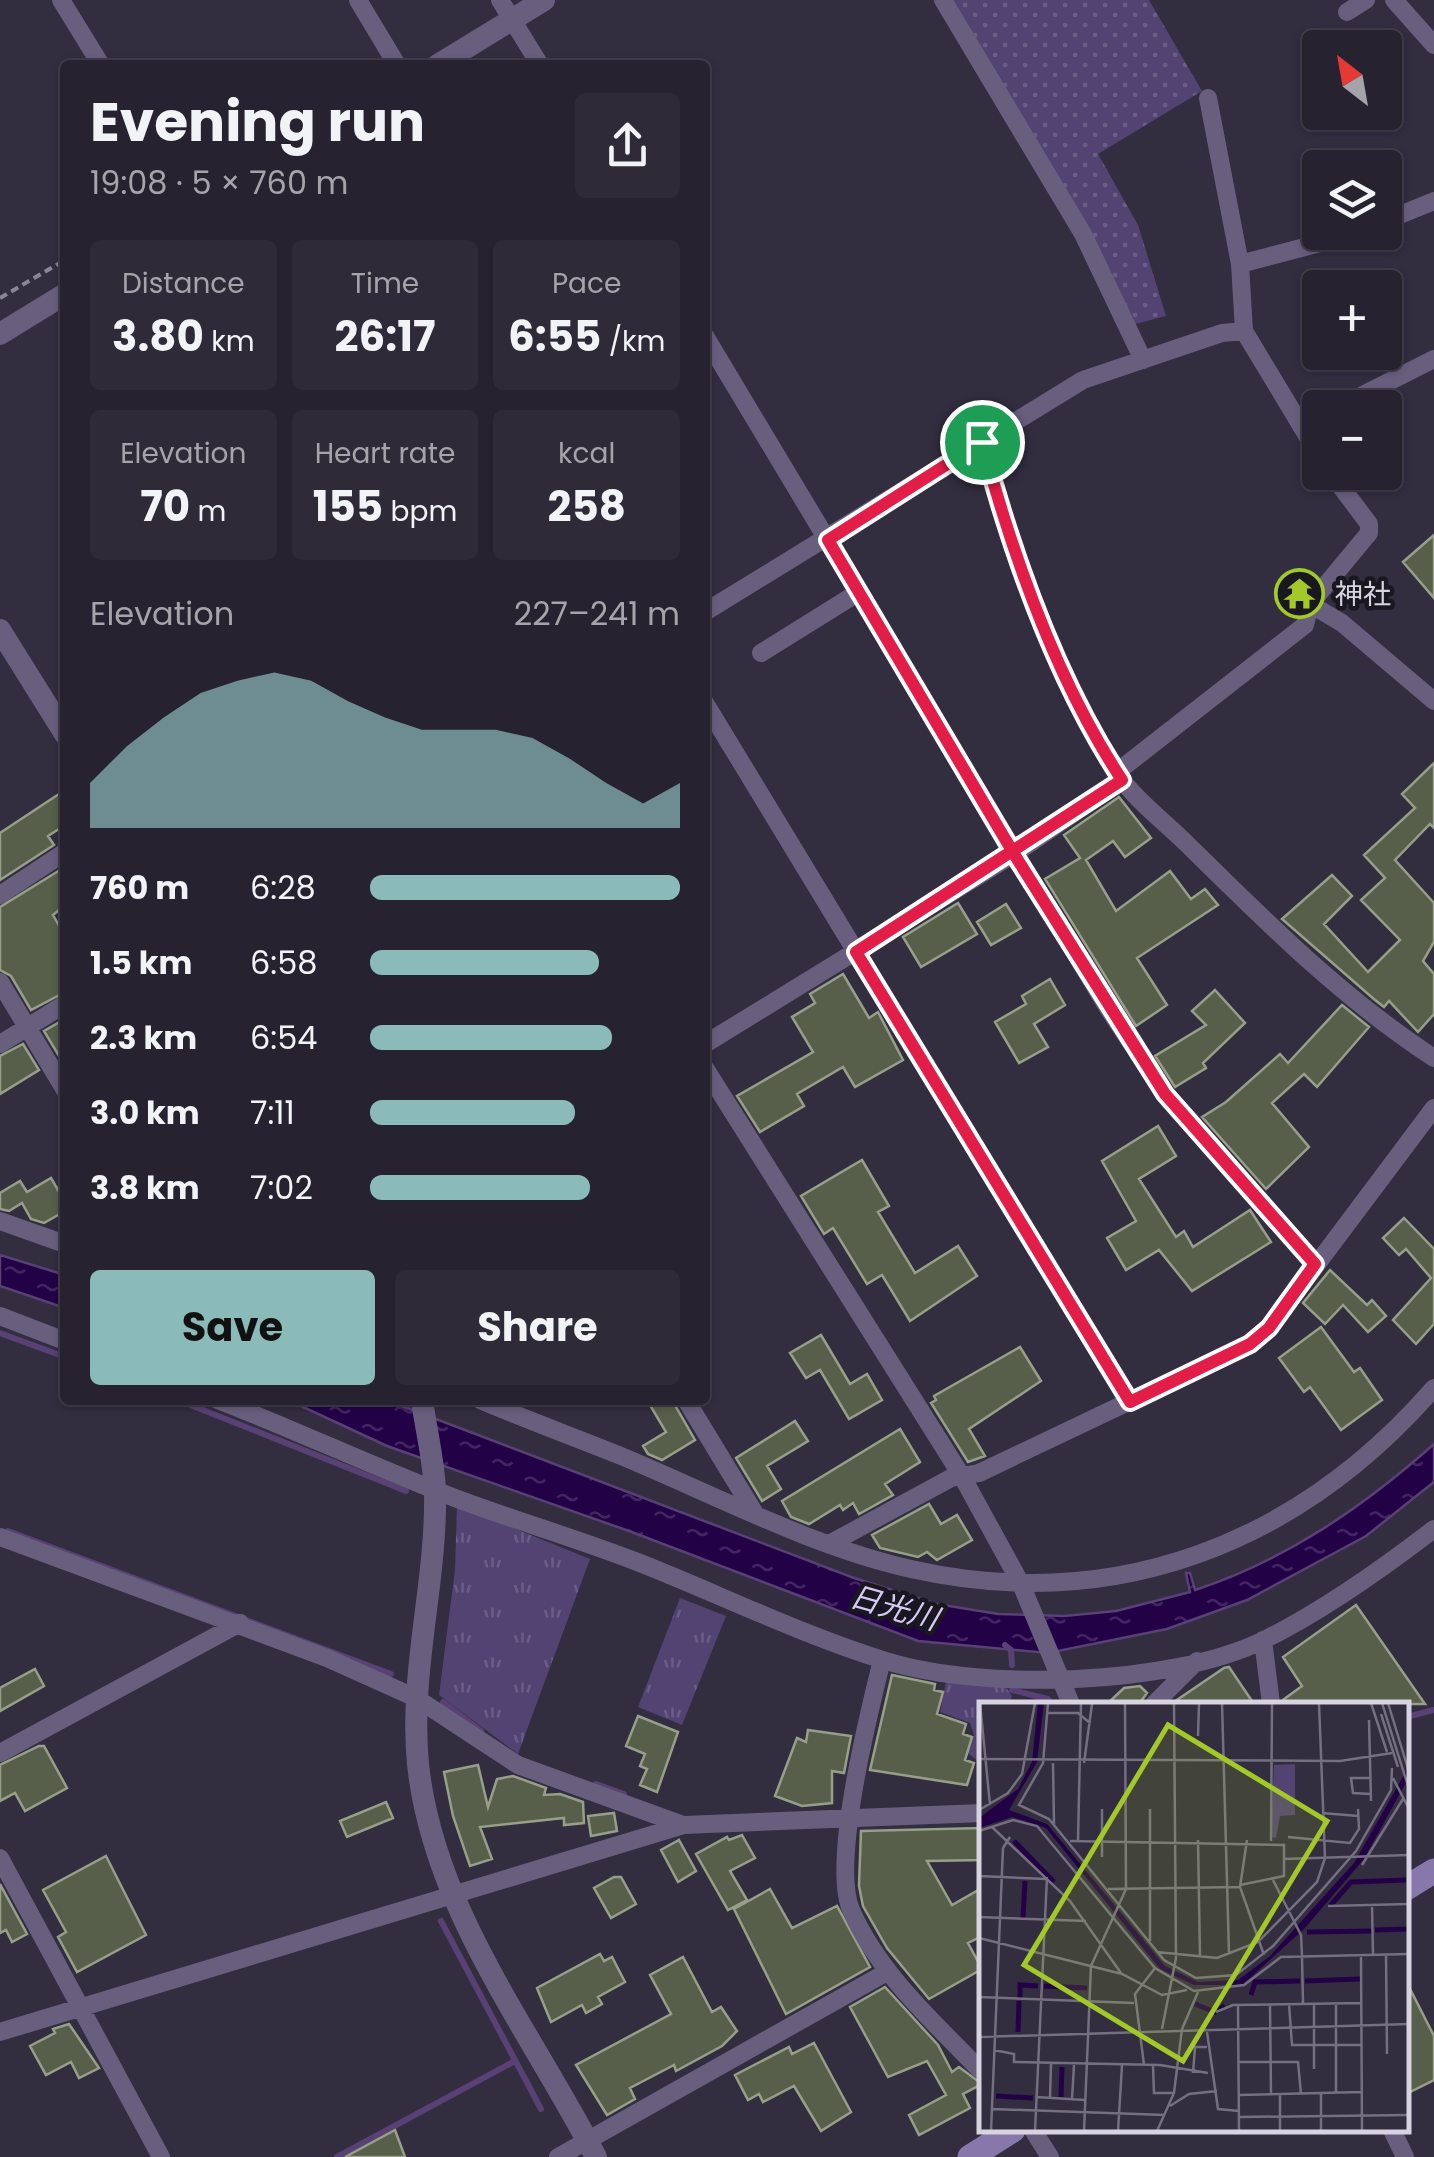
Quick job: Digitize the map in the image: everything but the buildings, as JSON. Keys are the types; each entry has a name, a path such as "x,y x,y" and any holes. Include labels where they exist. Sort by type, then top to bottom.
{"main road":[{"path":"1409,1886 1434,1871"},
{"path":"970,2157 1009,2132"}],"street":[{"path":"61,0 98,60"},
{"path":"358,0 394,60"},
{"path":"444,60 506,10 544,0"},
{"path":"944,0 1083,234 1143,360"},
{"path":"1348,12 1366,0"},
{"path":"1394,0 1434,45"},
{"path":"506,10 537,60"},
{"path":"1208,98 1240,264 1244,331 1301,426"},
{"path":"1402,214 1434,200"},
{"path":"1240,264 1302,248"},
{"path":"0,334 60,297"},
{"path":"710,609 1084,380 1244,331"},
{"path":"710,344 1014,854 1165,1094 1315,1264"},
{"path":"1373,390 1434,359"},
{"path":"982,442 1001,512 1056,656 1120,776 1243,902 1378,1022 1434,1058"},
{"path":"710,1041 1014,854 1120,776 1282,647 1305,625 1310,604 1369,533 1369,524 1344,490"},
{"path":"761,653 860,592"},
{"path":"1310,604 1342,623 1434,702"},
{"path":"0,630 60,726"},
{"path":"710,711 1130,1402"},
{"path":"0,895 60,855"},
{"path":"0,982 60,1082"},
{"path":"0,1044 60,1007"},
{"path":"710,1076 963,1478 1022,1588 1070,1702"},
{"path":"831,1543 951,1478 963,1478 1250,1344 1269,1328 1434,1108"},
{"path":"0,1221 60,1242"},
{"path":"0,1316 60,1338"},
{"path":"492,1405 831,1543 909,1568 1022,1588 1133,1576 1224,1544 1282,1516 1341,1478 1434,1388"},
{"path":"230,1405 435,1489 635,1561 882,1660 941,1673 1061,1677 1197,1660 1263,1640 1391,1562 1434,1528"},
{"path":"423,1405 435,1489 426,1622 416,1698 425,1808 453,1896 592,2149"},
{"path":"689,1405 755,1512"},
{"path":"0,1537 240,1623 416,1698 518,1766 684,1826"},
{"path":"0,1753 240,1623"},
{"path":"1263,1640 1271,1702"},
{"path":"882,1660 848,1821 849,1906 887,1972 979,2069"},
{"path":"1156,1702 1197,1660"},
{"path":"0,2032 684,1826 979,1813"},
{"path":"0,1858 161,2157"},
{"path":"558,2157 592,2149 887,1972"},
{"path":"1034,2132 1050,2157"},
{"path":"1393,2132 1405,2157"}],"path":[{"path":"0,298 60,263"}],"green space":[{"path":"943,0 1149,0 1202,91 1098,154 1138,225 1166,316 1128,326"},
{"path":"457,1505 590,1559 518,1754 439,1695 455,1570"},
{"path":"680,1598 726,1616 682,1725 638,1707"},
{"path":"946,1682 1006,1687 1012,1696 1010,1702 979,1702 979,1762 966,1752 974,1735 970,1723 940,1712"}],"water":[{"path":"0,1255 60,1273 60,1306 0,1286"},
{"name":"日光川","path":"299,1405 399,1405 854,1578 937,1604 998,1614 1064,1616 1116,1611 1190,1592 1186,1573 1190,1573 1195,1590 1228,1578 1322,1529 1380,1489 1434,1444 1434,1482 1366,1536 1247,1600 1167,1629 1048,1653 918,1641 629,1531 387,1446"}],"waterway":[{"path":"0,1333 60,1355"},
{"path":"191,1405 406,1491"},
{"path":"8,1531 391,1674"},
{"path":"1005,1645 1011,1650 1012,1665"},
{"path":"1012,1690 1050,1702"},
{"path":"443,1702 481,1731"},
{"path":"1409,1716 1434,1710"},
{"path":"596,1784 624,1794"},
{"path":"441,1921 541,2109"},
{"path":"337,2157 515,2061"}],"place":[{"name":"神社","path":"1300,594"}],"route":[{"path":"982,442 828,540 1014,854 1165,1094 1315,1264 1269,1328 1250,1344 1130,1402 856,952 1014,854 1122,780 1056,656 1001,512 982,442"}]}
